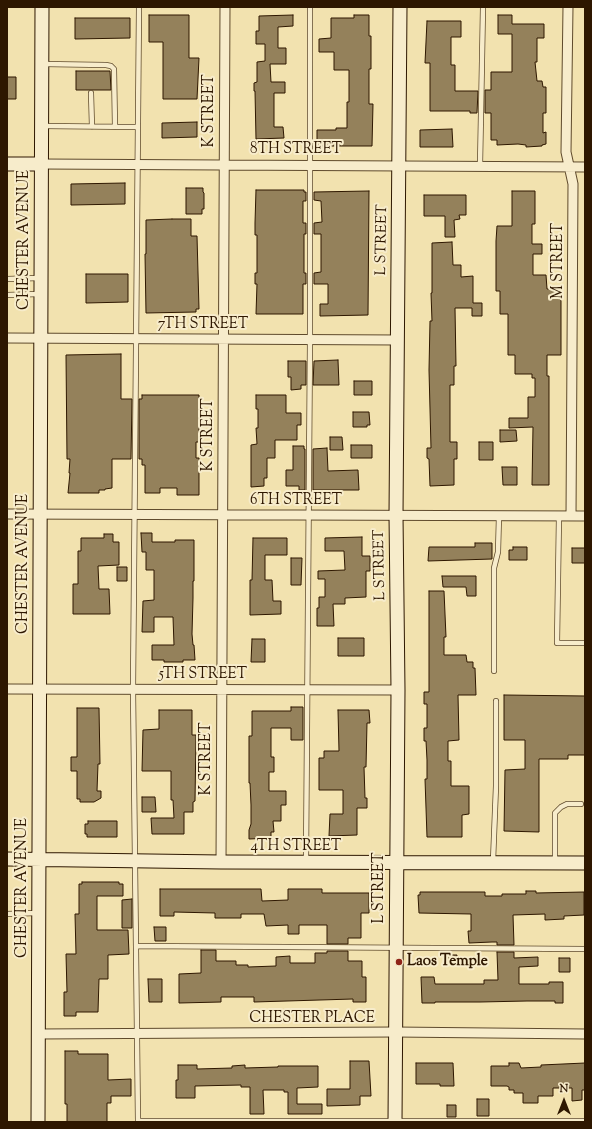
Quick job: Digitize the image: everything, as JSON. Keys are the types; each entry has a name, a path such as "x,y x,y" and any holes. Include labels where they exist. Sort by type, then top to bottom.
{"street":[{"name":"CHESTER AVENUE","path":"38,1122 42,7"},
{"name":"K STREET","path":"221,862 225,7"},
{"name":"L STREET","path":"395,1122 398,690 396,515 400,166 400,7"},
{"name":"M STREET","path":"568,7 566,152 573,184 571,516"},
{"name":"8TH STREET","path":"7,164 585,167"},
{"name":"7TH STREET","path":"7,338 398,340"},
{"name":"6TH STREET","path":"7,514 585,516"},
{"name":"5TH STREET","path":"7,689 398,690"},
{"name":"4TH STREET","path":"7,859 306,863 585,863"},
{"name":"CHESTER PLACE","path":"38,1034 395,1032 585,1034"}],"lane":[{"path":"139,7 136,165 133,689 138,1122 585,1121"},
{"path":"306,863 310,340 310,7"},
{"path":"480,166 483,7"},
{"path":"42,64 111,66 114,69 115,127"},
{"path":"91,93 92,127"},
{"path":"41,126 137,127"},
{"path":"7,279 41,278"},
{"path":"7,295 41,294"},
{"path":"494,671 494,568 498,552 498,516"},
{"path":"559,516 557,643 585,643"},
{"path":"494,863 496,701"},
{"path":"555,863 555,813 567,804 582,804"},
{"path":"7,914 39,913"},
{"path":"136,946 585,949"}],"building":[{"path":"149,15 189,15 189,58 199,58 197,99 163,99 163,42 149,42"},
{"path":"293,15 293,26 278,27 278,48 286,48 286,64 270,64 271,82 285,82 285,93 274,93 274,127 283,127 284,138 256,139 254,83 257,82 257,62 265,61 265,44 256,44 256,31 259,31 259,16"},
{"path":"354,15 369,15 369,36 371,36 371,69 369,69 369,104 373,104 372,146 317,146 317,130 336,130 336,128 347,128 347,102 349,102 349,70 334,70 334,52 319,52 319,39 331,38 331,18 354,18"},
{"path":"498,15 512,15 512,24 544,24 544,38 537,38 537,62 535,62 537,81 542,81 543,87 546,87 546,113 543,113 543,133 546,132 546,144 542,146 526,147 526,145 518,144 497,145 497,140 491,140 491,113 485,113 485,90 491,90 491,72 512,72 512,34 498,34"},
{"path":"75,18 130,18 130,38 75,39"},
{"path":"427,21 461,21 461,37 451,37 451,65 455,65 455,91 478,91 477,113 470,113 470,111 430,111 430,63 425,63"},
{"path":"76,71 110,71 111,90 76,90"},
{"path":"7,77 16,77 16,99 7,99"},
{"path":"197,122 197,137 162,138 162,123"},
{"path":"452,129 453,147 420,147 420,130"},
{"path":"125,183 125,204 71,205 71,184"},
{"path":"186,188 203,188 204,209 202,209 202,214 186,214"},
{"path":"256,190 304,190 304,192 306,192 306,201 303,201 303,223 306,223 306,234 304,234 304,273 306,273 306,284 303,284 303,314 256,314"},
{"path":"369,191 368,315 320,316 320,304 328,304 328,284 314,284 314,273 321,272 321,234 314,234 314,223 322,222 321,201 314,200 314,192"},
{"path":"512,191 535,191 535,224 532,224 532,244 542,244 542,254 533,254 533,275 546,275 547,289 561,289 561,355 547,355 547,376 549,376 549,485 532,485 533,427 509,428 509,418 528,418 528,397 535,397 535,378 532,378 532,374 515,374 515,355 508,355 508,314 500,314 500,291 496,291 497,226 512,226"},
{"path":"424,195 466,195 466,215 459,215 460,219 454,220 455,237 445,237 445,216 424,216"},
{"path":"191,219 191,236 197,236 199,309 196,309 196,312 146,313 146,220"},
{"path":"452,242 453,265 461,265 461,277 473,276 473,303 482,303 482,316 472,316 472,308 455,308 456,366 454,366 454,385 450,385 450,442 457,442 457,459 454,459 454,485 430,486 427,448 431,448 429,370 430,321 432,321 432,243"},
{"path":"86,274 128,274 128,302 86,303"},
{"path":"121,354 121,399 132,399 131,459 112,459 112,488 99,490 99,493 68,493 70,459 67,459 66,355"},
{"path":"338,360 339,385 313,385 314,361"},
{"path":"288,361 306,361 306,385 301,385 301,389 291,390 291,377 288,377"},
{"path":"354,381 372,381 372,395 354,395"},
{"path":"142,395 199,395 199,442 196,442 196,458 199,458 199,495 177,495 177,488 160,488 160,493 145,493 145,465 142,465 142,459 139,459 139,399 142,399"},
{"path":"256,395 286,395 286,413 301,413 301,425 297,425 297,440 275,440 275,458 267,458 267,478 264,478 264,486 251,487 251,445 257,444 256,428 258,428"},
{"path":"353,412 369,412 370,425 367,425 367,427 353,427"},
{"path":"500,430 516,430 517,441 500,442"},
{"path":"330,437 342,437 343,450 330,450"},
{"path":"479,442 493,442 493,460 479,460"},
{"path":"351,445 372,445 372,458 351,458"},
{"path":"293,446 304,446 305,449 305,490 299,490 299,486 286,486 286,470 293,470"},
{"path":"327,448 328,471 358,470 359,490 313,490 313,449"},
{"path":"502,467 517,467 517,485 503,485"},
{"path":"141,533 152,533 152,542 194,540 192,634 195,660 183,660 183,662 164,662 164,660 152,660 152,645 174,645 173,617 154,617 154,632 142,632 143,601 154,600 154,570 146,570 146,552 142,552"},
{"path":"104,534 113,534 113,542 119,542 119,565 98,566 99,589 109,589 110,614 73,614 73,584 78,584 78,551 81,551 81,538 104,538"},
{"path":"362,537 362,556 370,556 370,571 366,571 366,597 345,598 345,604 333,604 334,626 317,626 317,608 319,608 319,597 325,597 325,579 318,579 318,571 345,570 344,551 325,551 325,538"},
{"path":"253,538 287,538 287,555 265,555 265,580 272,580 273,601 281,601 281,614 250,615 250,580 252,580"},
{"path":"475,543 492,543 492,559 428,561 429,547 475,547"},
{"path":"513,547 527,547 527,560 509,560 509,550 513,550"},
{"path":"572,548 585,548 585,563 572,563"},
{"path":"291,558 302,558 301,585 291,585"},
{"path":"117,567 127,567 127,581 117,581"},
{"path":"442,576 476,576 476,596 467,596 466,587 443,587"},
{"path":"429,591 444,591 446,637 444,637 444,655 466,655 467,662 473,662 473,668 475,668 476,695 458,695 459,740 448,741 448,761 451,761 451,786 469,786 469,814 462,815 462,837 427,837 425,779 427,779 427,760 426,741 424,741 424,728 427,728 427,704 424,704 424,692 429,692"},
{"path":"338,638 364,638 364,656 338,656"},
{"path":"252,639 265,639 265,662 251,662"},
{"path":"504,695 585,696 585,755 568,755 568,759 539,759 539,832 504,831 505,770 525,769 525,740 504,740"},
{"path":"291,707 303,707 303,740 291,740 291,728 271,728 271,757 274,757 274,772 269,772 269,791 286,791 286,805 281,805 281,821 273,821 274,832 271,832 271,838 249,839 251,805 249,783 249,736 252,736 252,711 291,711"},
{"path":"77,708 99,708 100,764 98,764 97,791 101,791 101,798 94,802 80,802 80,799 77,799 77,771 71,771 71,757 77,757"},
{"path":"159,710 192,710 192,735 196,735 195,801 193,802 193,812 184,812 184,834 152,834 151,818 174,818 173,800 171,800 171,771 142,771 143,730 159,729"},
{"path":"338,710 369,710 370,723 367,723 366,767 364,767 365,798 367,798 367,808 357,808 357,835 329,836 330,814 343,814 343,790 319,790 319,758 324,758 324,751 339,751"},
{"path":"142,797 155,797 156,812 142,812"},
{"path":"88,821 117,821 117,837 87,837 87,834 85,834 85,824 88,824"},
{"path":"82,882 119,882 119,884 123,884 123,896 97,896 97,930 128,930 129,954 108,955 108,979 99,979 98,1012 76,1012 76,1016 64,1016 64,992 67,992 66,954 76,954 75,914 79,914 79,884 82,884"},
{"path":"160,889 261,889 262,901 288,900 288,889 322,889 322,893 369,893 369,913 361,913 361,938 348,938 348,944 327,944 327,925 299,925 299,934 288,934 288,925 266,926 264,914 241,914 241,918 215,918 215,913 174,912 174,916 160,916"},
{"path":"526,891 536,891 536,893 584,892 584,915 564,916 564,919 545,920 545,914 513,915 514,945 497,945 497,942 469,943 468,931 471,931 471,914 419,913 418,895 420,895 420,892 485,892 485,896 502,896 502,894 526,894"},
{"path":"132,899 132,928 122,928 122,900"},
{"path":"154,927 166,927 166,941 155,941"},
{"path":"201,950 216,950 216,961 236,961 236,965 248,965 248,967 276,966 276,957 290,956 290,963 315,963 315,953 327,953 327,951 348,951 348,961 362,961 362,977 366,977 366,1002 353,1002 353,999 254,1002 254,997 221,997 221,1002 179,1003 179,974 201,973"},
{"path":"497,952 514,952 514,958 538,957 538,966 519,967 519,984 549,984 549,982 563,982 563,1003 555,1003 555,1001 527,1001 422,1003 421,977 434,977 435,984 484,984 484,980 498,980"},
{"path":"446,955 457,955 457,965 446,965"},
{"path":"559,958 570,958 570,972 559,972"},
{"path":"148,979 162,979 162,1002 149,1002"},
{"path":"65,1051 78,1051 78,1054 108,1054 108,1080 131,1079 131,1096 111,1096 111,1103 107,1103 107,1122 67,1122 67,1104 65,1104"},
{"path":"350,1061 369,1061 371,1096 360,1096 360,1105 327,1106 327,1089 350,1089"},
{"path":"416,1063 453,1063 454,1086 440,1086 440,1084 416,1084"},
{"path":"509,1063 519,1063 521,1068 541,1067 541,1065 585,1063 585,1090 582,1090 582,1100 572,1101 572,1088 553,1088 553,1096 538,1096 538,1103 523,1103 523,1093 514,1093 514,1090 509,1090 509,1087 507,1086 491,1086 491,1066 509,1066"},
{"path":"178,1065 197,1065 197,1069 232,1068 232,1066 245,1065 245,1068 318,1066 318,1087 297,1088 297,1104 322,1104 322,1114 288,1114 288,1092 284,1092 284,1090 263,1090 264,1114 250,1114 250,1087 241,1087 241,1085 195,1086 195,1098 176,1098"},
{"path":"477,1099 489,1099 489,1116 477,1116"},
{"path":"447,1105 456,1105 456,1117 447,1117"}],"place":[{"name":"Laos Temple","path":"399,962"}]}
